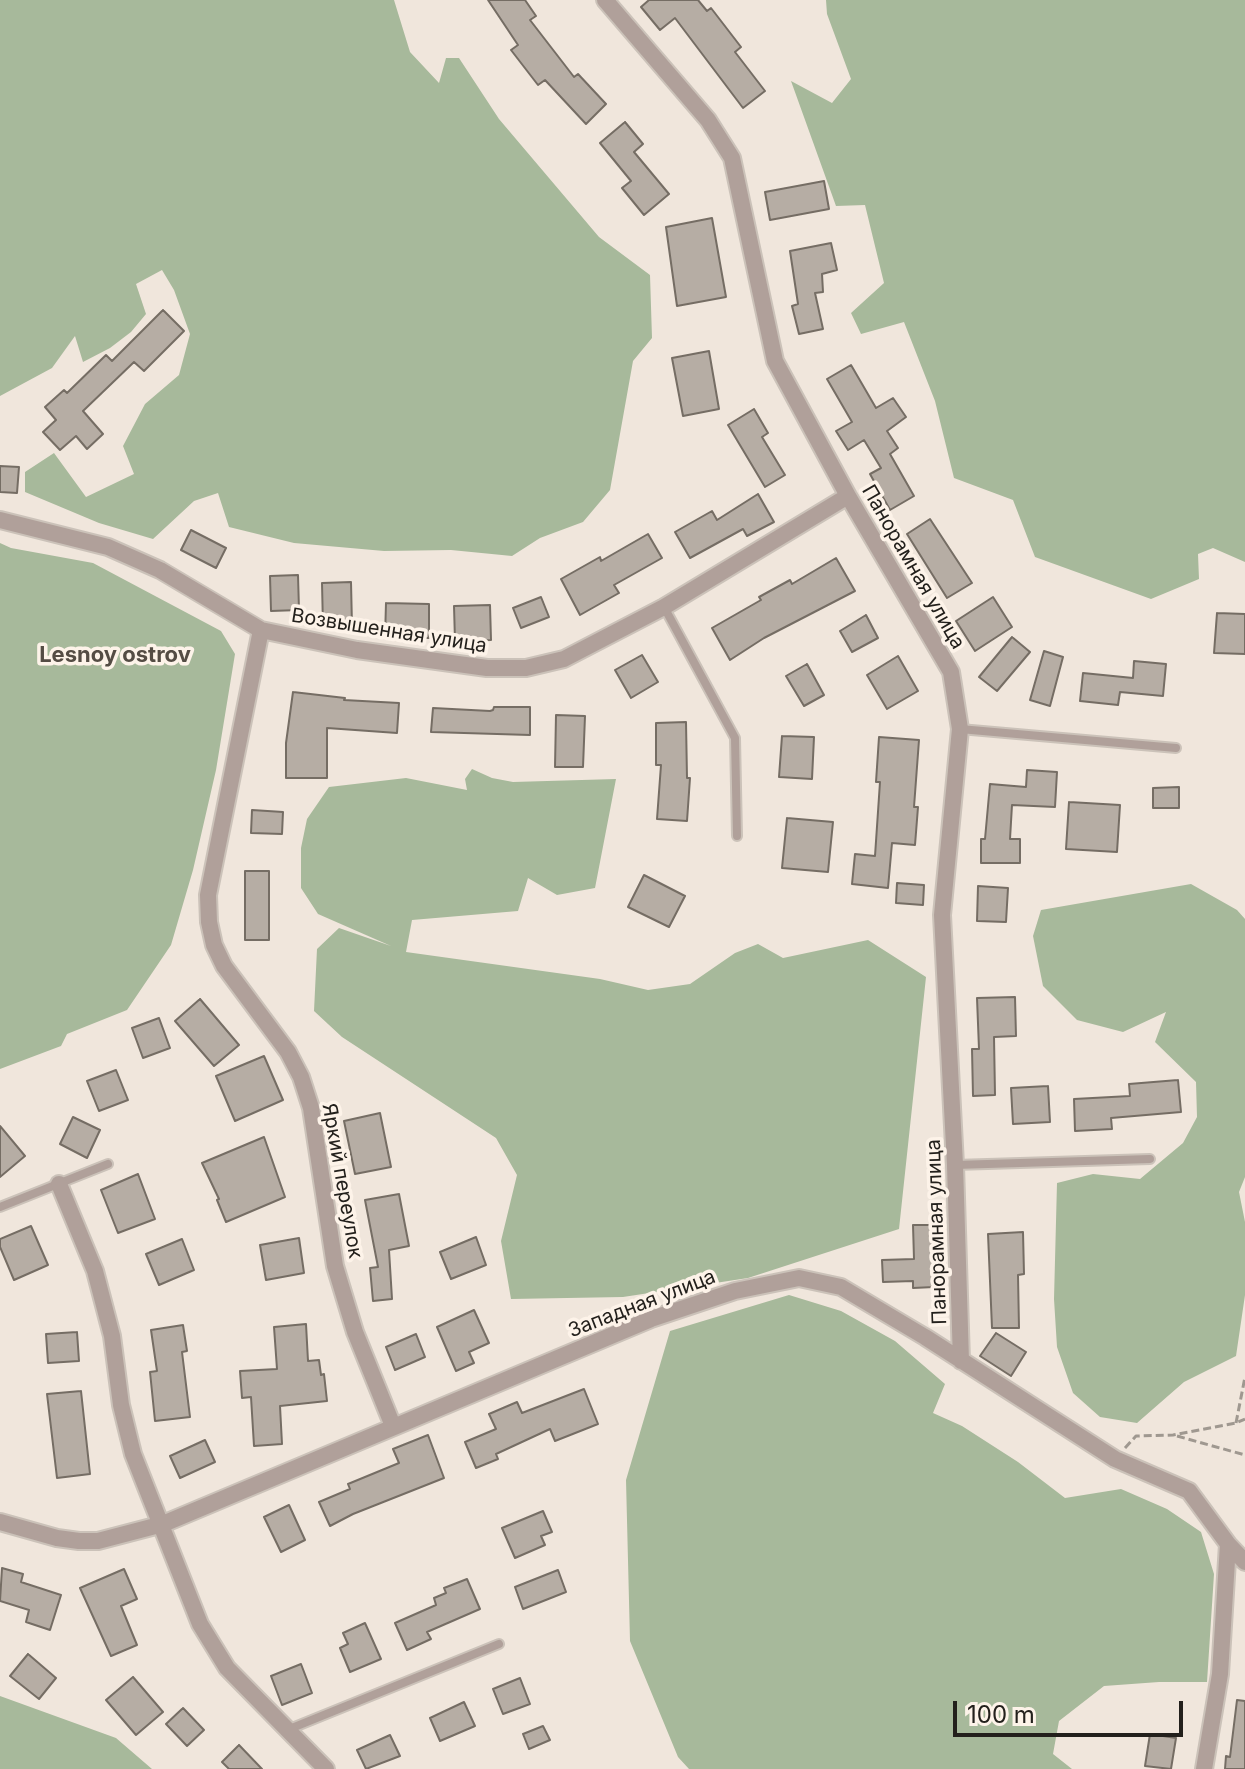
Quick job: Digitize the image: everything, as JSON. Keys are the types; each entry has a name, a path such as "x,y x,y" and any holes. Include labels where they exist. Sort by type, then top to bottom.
{"street":[{"name":"Панорамная улица","path":"605,0 708,120 732,158 775,361 848,496 951,672 960,729 942,915 961,1361"},
{"name":"Возвышенная улица","path":"0,520 108,547 160,570 261,630 357,650 487,668 526,668 564,659 664,607 848,496"},
{"name":"Яркий переулок","path":"261,630 208,895 209,922 214,945 224,966 288,1052 301,1077 311,1108 335,1266 355,1332 393,1426"},
{"path":"59,1184 95,1271 112,1336 133,1454 200,1624 227,1668 326,1769"},
{"name":"Западная улица","path":"0,1522 79,1541 98,1541 163,1524 651,1319 735,1291 799,1278 841,1287 1115,1459 1189,1491 1245,1562"},
{"path":"1204,1769 1220,1674 1228,1544"}],"lane":[{"path":"664,607 735,738 737,836"},
{"path":"960,729 1176,748"},
{"path":"955,1165 1150,1159"},
{"path":"0,1207 108,1164"},
{"path":"286,1730 499,1644"}],"path":[{"path":"1236,1423 1245,1377"},
{"path":"1115,1459 1136,1436 1173,1435 1245,1419"},
{"path":"1173,1435 1245,1455"}],"green space":[{"path":"0,0 394,0 410,52 439,83 446,58 459,58 499,119 599,237 650,275 652,338 633,361 610,490 583,522 540,538 512,556 451,550 384,551 294,543 229,527 218,493 194,501 153,539 99,523 25,492 25,472 54,453 86,497 134,474 123,446 145,404 179,375 190,334 174,290 162,270 136,284 146,314 131,332 110,348 83,362 75,336 52,368 0,396"},
{"path":"826,0 1245,0 1245,562 1213,548 1198,554 1199,579 1151,599 1035,557 1013,500 954,478 935,401 904,322 861,334 851,313 884,283 865,205 836,206 791,81 832,103 851,79 827,14"},
{"path":"0,543 11,548 93,563 221,631 235,654 216,770 193,870 171,945 127,1010 67,1034 61,1046 0,1069"},
{"path":"472,769 492,778 513,782 616,779 595,888 557,895 528,878 518,911 412,920 406,952 600,979 648,990 690,984 735,953 758,944 783,958 868,940 926,977 899,1229 748,1278 623,1297 511,1299 501,1241 517,1175 496,1138 342,1037 314,1011 317,949 339,928 391,946 318,914 301,888 301,848 307,819 329,787 406,778 467,790 465,779"},
{"path":"1191,884 1237,910 1245,919 1245,1177 1239,1192 1245,1222 1245,1295 1236,1356 1184,1382 1137,1423 1100,1417 1073,1393 1057,1347 1054,1299 1057,1183 1093,1174 1140,1179 1183,1143 1197,1117 1196,1082 1155,1042 1166,1012 1123,1032 1077,1020 1043,986 1033,936 1041,910"},
{"path":"789,1295 841,1311 895,1341 945,1384 933,1413 962,1426 1018,1462 1065,1498 1121,1489 1167,1509 1201,1532 1214,1574 1207,1682 1104,1686 1059,1721 1053,1754 1072,1769 689,1769 678,1757 630,1641 626,1480 670,1331"},
{"path":"0,1696 116,1738 152,1769 0,1769"}],"building":[{"path":"488,0 525,0 536,16 530,20 574,77 578,74 606,104 586,124 545,80 538,85 511,50 518,45"},
{"path":"649,0 698,0 707,11 711,8 741,47 735,52 765,91 743,108 675,18 660,30 641,7"},
{"path":"625,122 643,144 634,152 669,194 644,215 622,188 631,181 600,143"},
{"path":"824,181 829,209 770,220 765,192"},
{"path":"712,218 726,297 677,306 666,227"},
{"path":"831,243 837,270 822,274 823,292 815,293 823,329 799,334 792,306 798,304 790,251"},
{"path":"163,310 184,331 144,371 134,362 83,411 103,434 87,449 76,436 60,450 43,432 56,420 45,407 64,390 67,393 106,355 112,361"},
{"path":"709,351 719,409 683,416 672,358"},
{"path":"851,365 876,408 893,398 906,417 887,431 898,448 890,454 914,496 890,510 870,474 881,468 864,440 848,450 836,431 852,422 827,379"},
{"path":"754,409 768,433 762,437 785,475 765,487 728,425"},
{"path":"0,466 19,467 17,493 0,492"},
{"path":"758,494 774,522 747,536 743,529 690,558 675,532 712,511 717,520"},
{"path":"930,519 972,583 947,598 907,534"},
{"path":"191,530 226,548 216,568 181,550"},
{"path":"648,534 662,558 614,585 619,593 580,615 561,579"},
{"path":"836,558 855,591 764,638 730,660 712,628 761,600 759,597 790,580 792,584"},
{"path":"298,575 299,610 271,611 270,576"},
{"path":"351,582 352,626 323,627 322,583"},
{"path":"541,597 549,617 521,628 513,608"},
{"path":"993,597 1012,627 975,651 956,621"},
{"path":"386,603 429,604 429,638 385,638"},
{"path":"490,605 491,640 455,641 454,606"},
{"path":"1217,613 1245,614 1245,654 1214,653"},
{"path":"866,615 878,638 852,652 840,631"},
{"path":"1012,637 1030,652 997,691 979,677"},
{"path":"1044,651 1063,657 1050,706 1030,700"},
{"path":"642,655 658,682 631,698 615,670"},
{"path":"898,656 918,691 887,709 867,675"},
{"path":"1134,661 1166,664 1163,696 1120,692 1118,705 1080,701 1083,673 1133,678"},
{"path":"807,664 824,695 804,706 786,676"},
{"path":"293,692 344,700 399,703 397,733 327,728 327,778 286,778 286,743"},
{"path":"494,707 530,707 530,735 431,732 433,708 490,711"},
{"path":"556,715 585,716 583,767 555,767"},
{"path":"686,722 687,778 690,778 687,821 657,819 661,765 656,765 656,723"},
{"path":"782,736 814,737 812,779 779,777"},
{"path":"879,737 919,740 914,807 918,807 915,845 892,843 888,888 852,884 855,854 875,856 880,782 876,782"},
{"path":"1027,770 1057,772 1055,807 1012,805 1010,839 1020,839 1020,863 981,863 981,839 985,839 990,784 1026,787"},
{"path":"1179,787 1179,808 1153,808 1153,788"},
{"path":"1069,802 1120,805 1117,852 1066,849"},
{"path":"252,810 283,812 282,834 251,833"},
{"path":"787,818 833,822 828,872 782,868"},
{"path":"245,871 269,871 269,940 245,940"},
{"path":"644,875 685,896 669,927 628,907"},
{"path":"897,883 924,885 923,905 896,903"},
{"path":"978,886 1008,888 1006,922 977,921"},
{"path":"1015,997 1016,1036 994,1037 995,1095 973,1096 972,1049 979,1049 977,998"},
{"path":"200,999 239,1045 214,1066 175,1021"},
{"path":"159,1018 170,1048 143,1058 132,1028"},
{"path":"264,1056 283,1100 235,1121 216,1076"},
{"path":"116,1070 128,1100 99,1111 87,1081"},
{"path":"1178,1080 1181,1112 1111,1118 1112,1129 1075,1131 1074,1099 1130,1096 1129,1084"},
{"path":"1048,1086 1050,1122 1013,1124 1011,1088"},
{"path":"380,1113 391,1167 355,1174 344,1121"},
{"path":"73,1117 100,1130 87,1158 60,1144"},
{"path":"0,1126 25,1156 0,1177"},
{"path":"264,1137 285,1197 226,1222 202,1163"},
{"path":"138,1174 155,1219 118,1233 101,1190"},
{"path":"399,1194 409,1246 389,1250 392,1299 373,1301 370,1268 378,1267 365,1200"},
{"path":"913,1225 932,1225 934,1287 913,1288 913,1281 883,1282 882,1260 914,1259"},
{"path":"31,1226 48,1265 14,1280 0,1247 0,1239"},
{"path":"1023,1232 1024,1274 1018,1275 1019,1328 992,1328 988,1234"},
{"path":"476,1237 486,1265 451,1279 440,1252"},
{"path":"299,1238 304,1273 266,1280 260,1245"},
{"path":"182,1239 194,1270 159,1285 146,1254"},
{"path":"474,1310 489,1343 469,1352 474,1363 456,1371 437,1327"},
{"path":"306,1324 308,1361 319,1360 327,1401 280,1406 282,1444 254,1446 251,1397 242,1398 240,1371 277,1369 274,1327"},
{"path":"183,1325 187,1351 182,1352 190,1417 155,1421 150,1372 157,1371 151,1330"},
{"path":"77,1332 79,1361 48,1363 46,1334"},
{"path":"996,1333 1026,1352 1011,1376 980,1356"},
{"path":"416,1334 425,1357 395,1370 386,1347"},
{"path":"584,1389 598,1424 555,1441 550,1429 496,1454 498,1459 476,1468 465,1442 496,1429 489,1414 517,1402 522,1413"},
{"path":"81,1391 90,1474 57,1478 47,1394"},
{"path":"428,1435 444,1478 330,1526 319,1502 350,1489 348,1484 399,1463 393,1449"},
{"path":"205,1440 215,1462 180,1478 170,1456"},
{"path":"289,1505 305,1540 281,1552 264,1517"},
{"path":"543,1511 552,1532 541,1536 545,1545 515,1558 502,1528"},
{"path":"2,1568 23,1574 21,1582 61,1595 50,1630 26,1622 29,1610 0,1601"},
{"path":"124,1569 137,1599 121,1606 137,1645 111,1656 80,1588"},
{"path":"558,1570 566,1592 523,1609 515,1587"},
{"path":"467,1579 480,1609 427,1632 431,1639 407,1650 395,1623 436,1605 434,1598 446,1593 444,1588"},
{"path":"365,1623 381,1659 350,1672 340,1648 348,1644 343,1633"},
{"path":"28,1654 56,1678 39,1699 10,1676"},
{"path":"301,1664 312,1693 282,1705 271,1676"},
{"path":"133,1677 163,1712 136,1735 106,1700"},
{"path":"520,1678 530,1704 503,1714 493,1689"},
{"path":"1237,1700 1245,1701 1245,1769 1225,1769 1226,1756 1230,1757"},
{"path":"464,1702 475,1726 440,1741 430,1718"},
{"path":"183,1708 204,1730 187,1746 166,1724"},
{"path":"543,1726 550,1740 529,1749 523,1734"},
{"path":"1150,1734 1176,1738 1171,1769 1145,1766"},
{"path":"390,1735 400,1756 366,1769 357,1750"},
{"path":"239,1745 262,1769 229,1769 222,1762"}],"district":[{"name":"Lesnoy ostrov","path":"115,655"}]}
